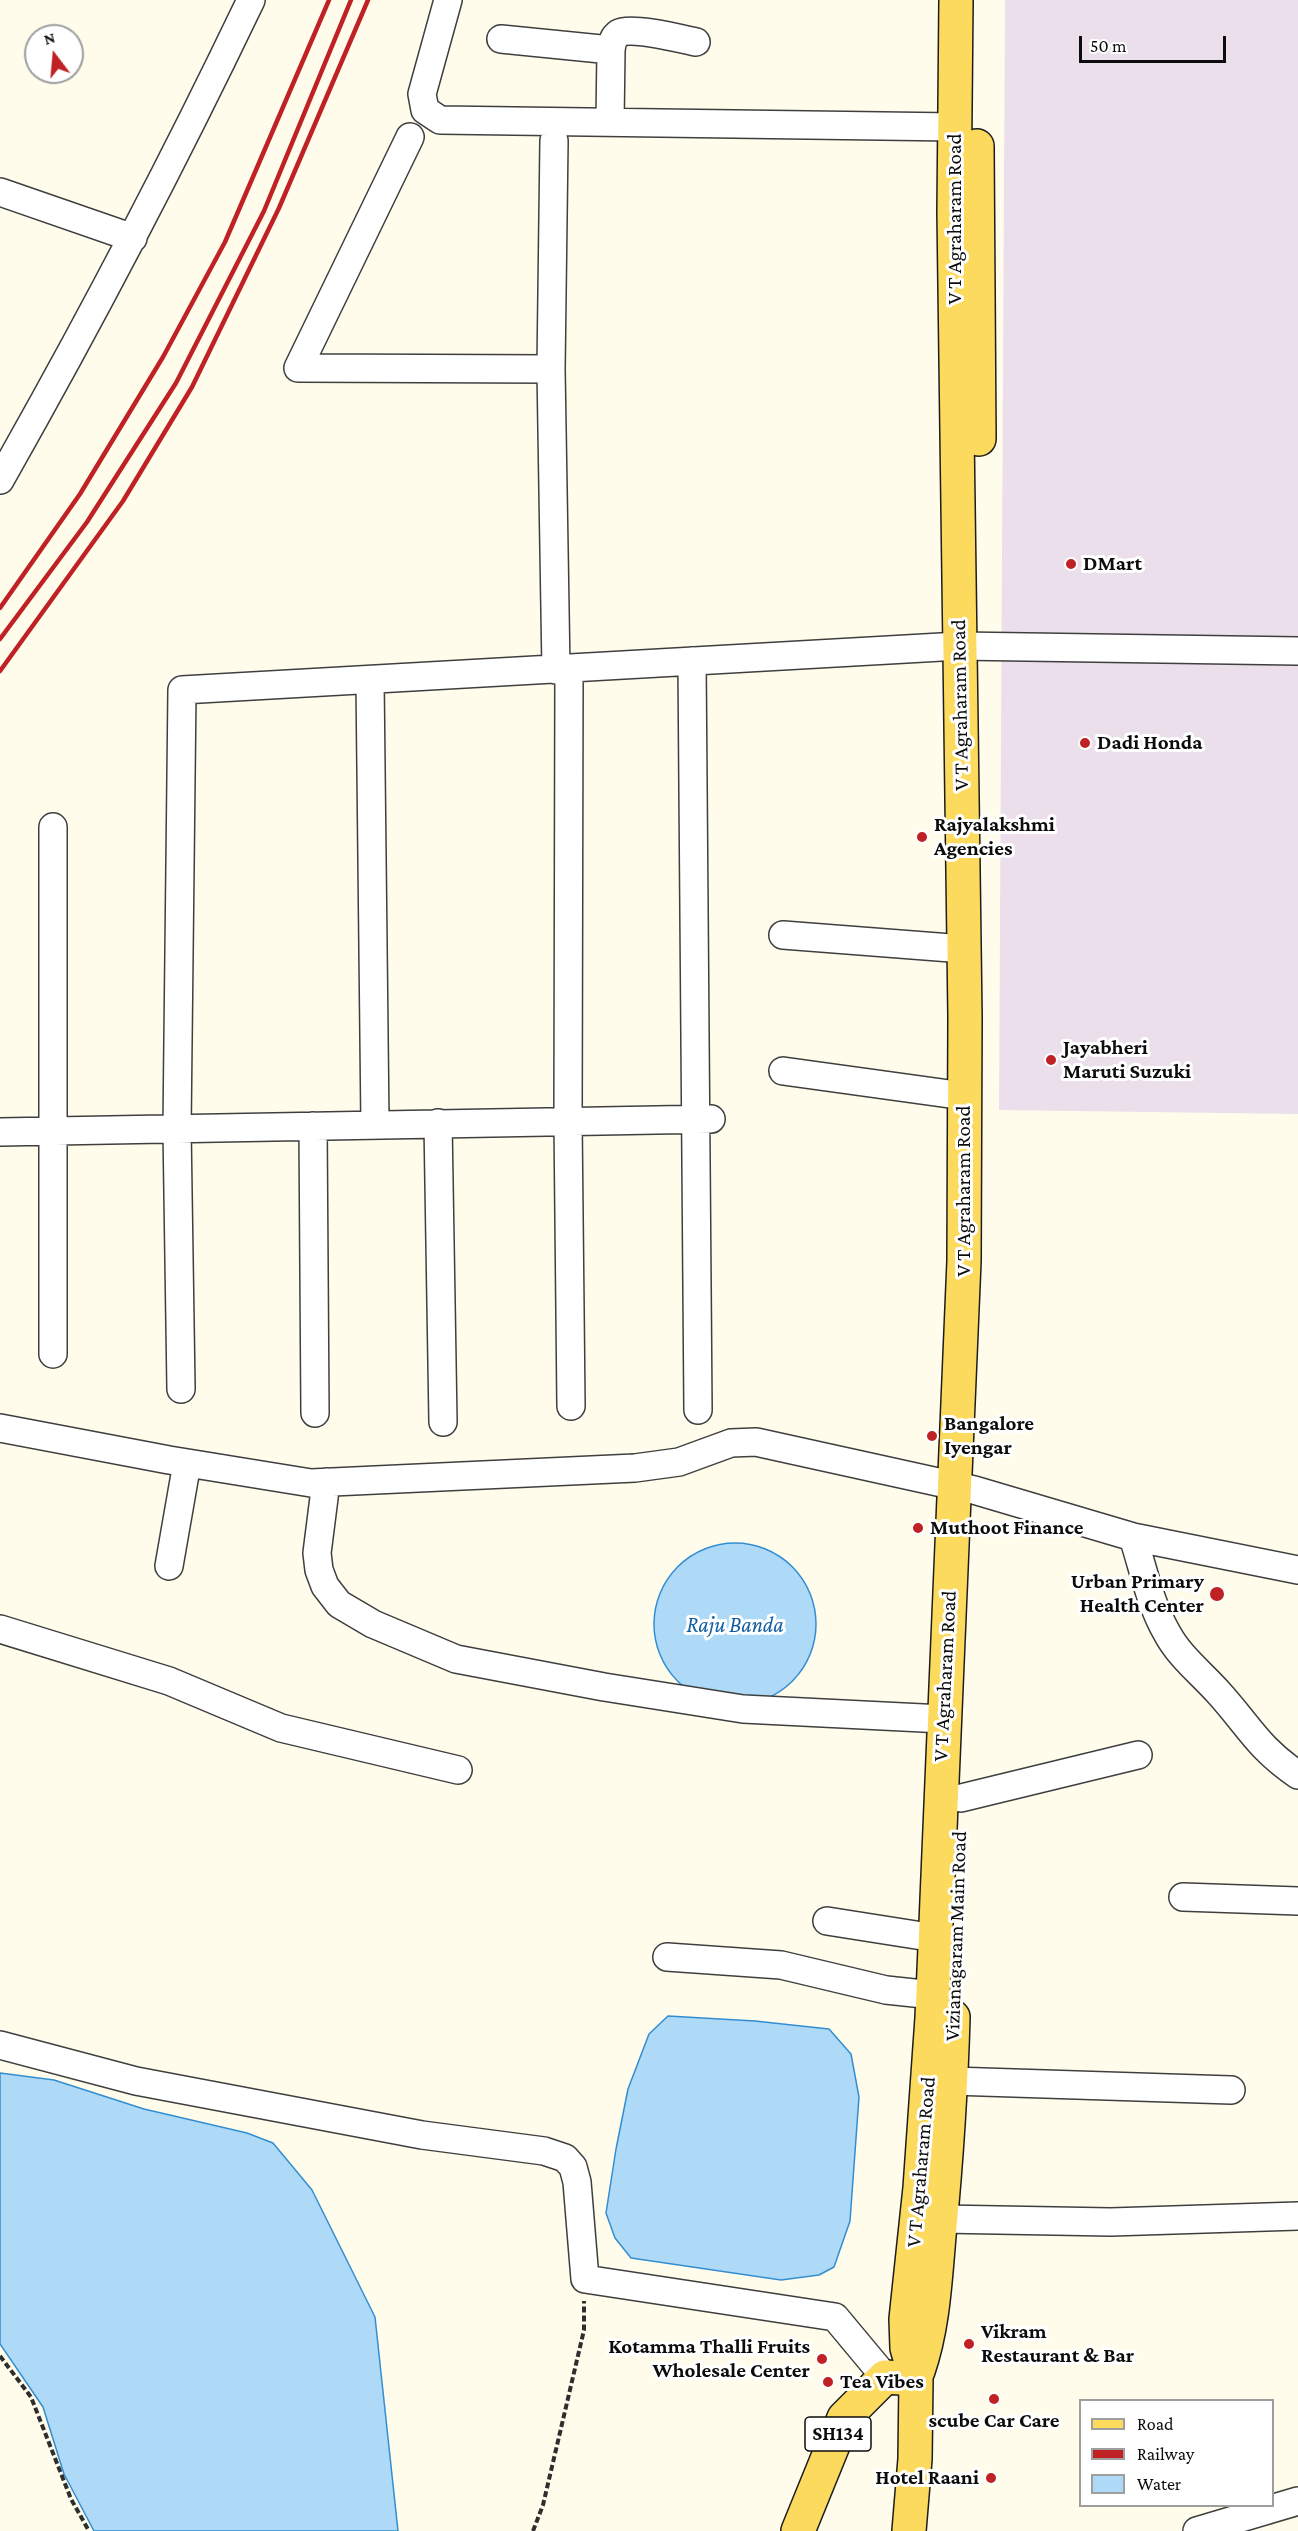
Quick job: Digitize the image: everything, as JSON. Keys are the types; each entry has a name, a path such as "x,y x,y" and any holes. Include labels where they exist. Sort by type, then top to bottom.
{"main road":[{"name":"V T Agraharam Road","path":"900,2378 907,2348 906,2319 920,2188 933,1995 943,1719 981,1332 984,1044 969,646 955,127 957,0"},
{"name":"V T Agraharam Road","path":"964,1488 964,949 969,646 979,370 975,0"},
{"name":"Vizianagaram Main Road","path":"900,2378 927,2344 941,2219 952,2081 961,1798 964,1488"},
{"name":"SH134","path":"798,2531 844,2418 900,2378"},
{"path":"900,2378 915,2460 909,2531"}],"street":[{"path":"0,480 133,238 183,142 251,0"},
{"path":"448,0 422,94 424,110 440,120 955,127"},
{"path":"609,122 613,40 624,31 696,42"},
{"path":"501,39 611,50"},
{"path":"410,137 298,368 551,369"},
{"path":"554,141 551,369 562,669 571,1406"},
{"path":"0,192 133,238"},
{"path":"181,1389 177,1128 182,690 969,646 1298,651"},
{"path":"692,662 704,1119 698,1410"},
{"path":"370,680 375,1125"},
{"path":"53,826 53,1354"},
{"path":"783,935 964,949"},
{"path":"783,1071 964,1096"},
{"path":"0,1132 704,1119"},
{"path":"438,1123 444,1422"},
{"path":"313,1126 315,1413"},
{"path":"0,1428 187,1463 311,1483 635,1468 679,1462 731,1443 756,1442 964,1488 1133,1537 1298,1570"},
{"path":"169,1566 187,1463"},
{"path":"326,1482 316,1553 325,1586 339,1604 373,1624 456,1659 604,1687 743,1709 943,1719"},
{"path":"1133,1537 1157,1612 1167,1634 1229,1704 1254,1739 1274,1759 1298,1774"},
{"path":"0,1629 170,1681 281,1728 459,1770"},
{"path":"961,1798 1138,1755"},
{"path":"1183,1897 1298,1901"},
{"path":"827,1921 935,1938"},
{"path":"667,1957 782,1965 886,1990 933,1995"},
{"path":"0,2045 136,2082 422,2135 544,2151 565,2158 573,2166 577,2182 585,2279 835,2317 900,2378"},
{"path":"952,2081 1231,2090"},
{"path":"941,2219 1111,2222 1298,2216"},
{"path":"1197,2531 1298,2500"}],"path":[{"path":"533,2531 543,2505 584,2330 585,2279"},
{"path":"0,2356 31,2397 71,2499 89,2531"}],"shaded area":[{"path":"1005,0 1298,0 1298,1114 999,1110"}],"water":[{"name":"Raju Banda","path":"735,1543 751,1544 766,1549 792,1567 810,1593 815,1608 815,1640 810,1655 792,1681 766,1699 751,1704 735,1705 719,1704 704,1699 678,1681 660,1655 655,1640 654,1624 655,1608 660,1593 678,1567 704,1549 719,1544"},
{"path":"668,2016 755,2021 829,2029 851,2054 859,2097 850,2221 834,2267 819,2275 781,2280 631,2258 615,2238 606,2213 628,2089 649,2034"},
{"path":"0,2073 54,2080 144,2109 247,2133 273,2143 312,2190 375,2317 398,2531 94,2531 64,2474 43,2407 0,2344"}],"railway":[{"path":"0,608 80,494 163,357 225,242 329,0"},
{"path":"0,639 87,522 176,383 264,211 351,0"},
{"path":"0,671 123,501 192,387 279,208 368,0"}],"place":[{"name":"DMart","path":"1071,564"},
{"name":"Dadi Honda","path":"1085,743"},
{"name":"Rajyalakshmi Agencies","path":"922,837"},
{"name":"Jayabheri Maruti Suzuki","path":"1051,1060"},
{"name":"Bangalore Iyengar","path":"932,1436"},
{"name":"Muthoot Finance","path":"918,1528"},
{"name":"Urban Primary Health Center","path":"1217,1594"},
{"name":"Vikram Restaurant & Bar","path":"969,2344"},
{"name":"Kotamma Thalli Fruits Wholesale Center","path":"822,2359"},
{"name":"Tea Vibes","path":"828,2382"},
{"name":"scube Car Care","path":"994,2399"},
{"name":"Hotel Raani","path":"991,2478"}]}
